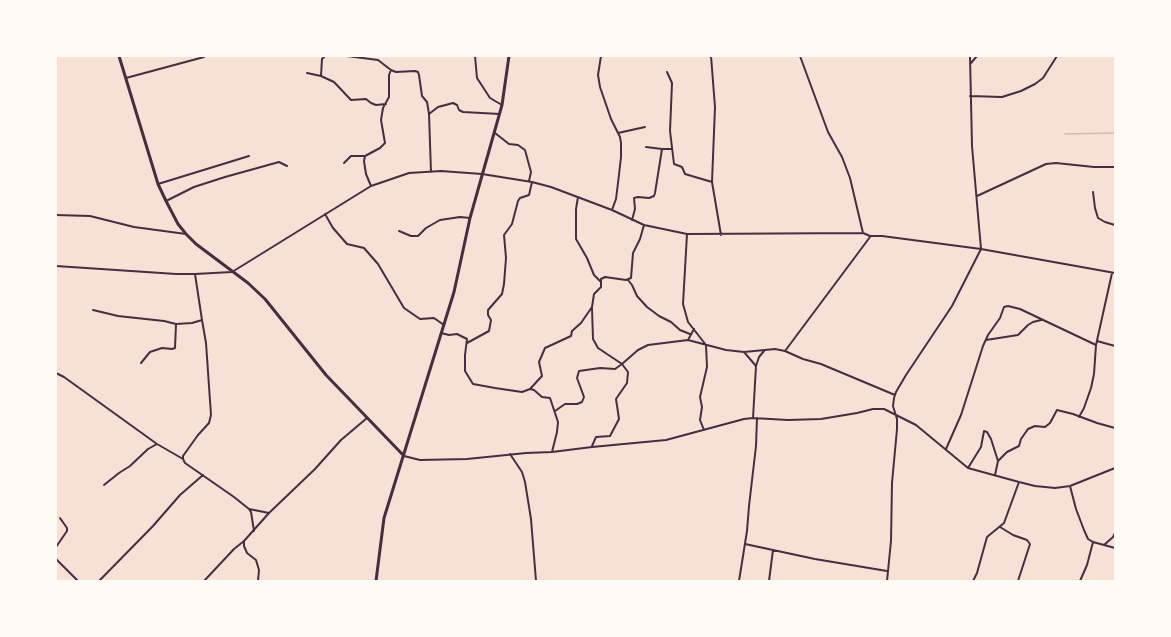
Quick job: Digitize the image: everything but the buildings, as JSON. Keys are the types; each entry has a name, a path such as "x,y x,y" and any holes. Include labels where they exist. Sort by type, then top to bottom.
{"main road":[{"path":"119,56 158,184 178,224 186,234 232,272 248,283 265,299 326,375 404,456"},
{"path":"376,581 384,518 454,292 470,218 500,114 509,56"}],"street":[{"path":"321,76 322,59 325,56"},
{"path":"347,56 378,60 396,72 418,72 420,92 423,99 427,102 430,114 431,172"},
{"path":"475,56 477,78 490,98 502,105"},
{"path":"601,56 598,75 600,87 621,142 621,157 616,199 612,210"},
{"path":"712,56 715,107 712,182 721,235"},
{"path":"800,56 828,132 842,157 850,178 863,234"},
{"path":"887,581 891,541 892,483 897,429 893,406 895,394 952,306 981,250 972,146 970,56"},
{"path":"971,63 977,56"},
{"path":"970,96 1002,97 1021,91 1043,78 1057,56"},
{"path":"125,78 204,57"},
{"path":"344,163 350,156 365,156 380,148 384,143 381,120 383,108 389,97 389,75 391,70"},
{"path":"667,72 672,83 670,130 674,164 682,167 685,174 712,182"},
{"path":"307,73 321,76 334,82 351,100 366,99 376,105 386,104"},
{"path":"430,114 438,107 453,103 457,105 459,110 462,112 500,114"},
{"path":"618,133 645,127"},
{"path":"495,132 509,144 518,145 525,150 531,172 529,181"},
{"path":"646,147 672,149"},
{"path":"632,220 635,209 634,198 649,198 654,196 662,149"},
{"path":"158,184 249,156"},
{"path":"365,156 364,161 366,174 371,186"},
{"path":"166,201 194,187 225,177 279,162 287,166"},
{"path":"977,196 1046,164 1056,163 1094,167 1115,167"},
{"path":"56,266 195,274 232,272 371,186 409,173 431,172 482,174 529,181 552,187 612,210 644,225 687,234 863,234 981,250 1114,273 1096,345 1094,374 1091,388 1079,417"},
{"path":"467,343 489,332 491,320 488,315 488,310 502,294 504,284 506,258 504,235 512,224 518,201 520,198 529,195 532,182"},
{"path":"1093,192 1098,218 1115,225"},
{"path":"578,197 576,209 576,239 587,258 594,275 600,281 601,287 594,294 592,307 593,338 598,348 622,364 628,372 627,383 616,399 619,419 610,436 596,437 593,440 592,447"},
{"path":"325,214 332,228 347,244 364,248 378,264 404,308 420,319 434,318 444,325"},
{"path":"56,215 90,216 134,227 186,234"},
{"path":"399,231 411,236 418,236 426,228 440,220 460,217 470,218"},
{"path":"628,280 632,278 633,253 644,225"},
{"path":"687,234 682,304 688,322 706,345 707,367 700,397 702,407 700,420 704,430"},
{"path":"785,351 870,236"},
{"path":"183,459 183,456 198,435 209,423 211,415 206,343 195,274"},
{"path":"600,281 604,277 628,280 632,284 637,296 647,307 659,316 671,322 680,330 690,334"},
{"path":"946,449 961,416 986,340 1000,318 1004,307 1008,306 1020,309 1096,345"},
{"path":"441,333 449,335 457,334 467,339 465,371 473,384 522,392 530,389 542,376 539,362 545,348 571,336 572,331 581,323 592,307"},
{"path":"93,310 118,316 164,321 176,324 192,323 202,320"},
{"path":"986,340 1018,335 1028,325 1042,320"},
{"path":"141,363 150,352 162,348 175,348 176,324"},
{"path":"688,340 694,329"},
{"path":"555,411 565,404 577,404 582,402 584,397 577,378 580,371 600,368 615,369 638,350 648,345 688,340 726,350 744,352 775,349 785,351 895,394"},
{"path":"1097,341 1115,346"},
{"path":"753,418 756,366 758,357 765,350"},
{"path":"744,352 756,366"},
{"path":"56,373 64,377 157,444 183,459 234,497 251,512 254,531"},
{"path":"530,389 534,390 542,397 550,398 555,411 558,422 552,452"},
{"path":"404,456 420,460 467,459 510,454 552,452 666,440 730,422 753,418 788,420 821,419 873,409 884,409 916,425 968,468 1035,486 1055,488 1070,486 1115,468"},
{"path":"995,475 998,461 1006,452 1019,446 1028,429 1035,426 1045,427 1050,423 1057,410 1115,428"},
{"path":"204,581 234,549 254,531 269,513 315,469 341,440 367,418"},
{"path":"739,581 745,544 756,446 757,418"},
{"path":"968,468 981,447 984,431 987,432 991,439 998,461"},
{"path":"104,485 130,466 148,449 157,444"},
{"path":"510,454 522,472 525,482 531,519 536,581"},
{"path":"99,581 153,526 174,501 203,475"},
{"path":"973,581 978,573 986,537 1004,523 1020,482"},
{"path":"1070,486 1076,509 1088,539 1093,542 1115,548"},
{"path":"248,509 269,513"},
{"path":"56,547 67,531 67,528 60,518"},
{"path":"1000,527 1013,536 1025,539 1030,544 1018,581"},
{"path":"1104,545 1115,534"},
{"path":"244,541 244,546 247,553 256,560 258,581"},
{"path":"1080,581 1087,565 1093,542"},
{"path":"745,544 815,559 888,572"},
{"path":"769,581 773,550"},
{"path":"56,559 78,581"}],"waterway":[{"path":"1065,134 1115,133"}]}
